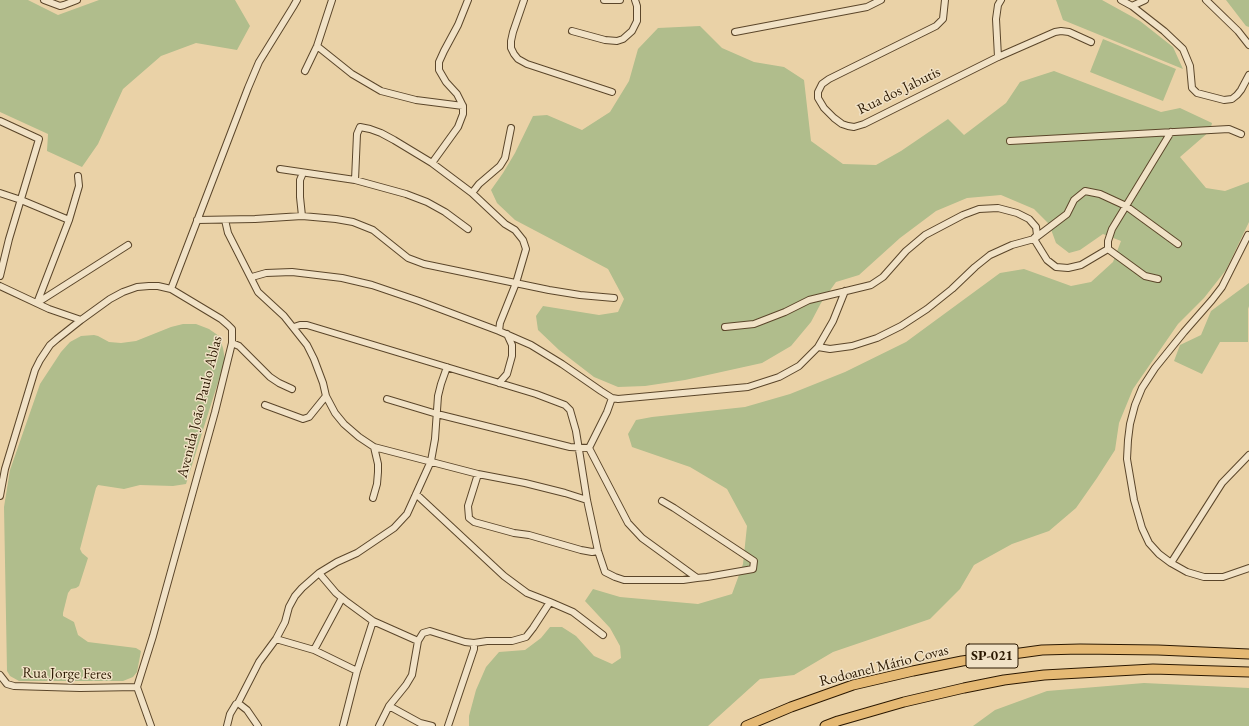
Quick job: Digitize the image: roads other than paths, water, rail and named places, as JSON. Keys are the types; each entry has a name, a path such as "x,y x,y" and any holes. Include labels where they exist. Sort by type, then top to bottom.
{"highway":[{"name":"Rodoanel Mário Covas","path":"746,726 791,707 853,685 913,671 976,659 1042,650 1080,649 1158,650 1249,654"},
{"name":"SP-021","path":"825,726 912,700 984,684 1044,675 1154,669 1249,672"}],"street":[{"path":"44,0 60,6 77,0"},
{"path":"0,496 6,469 35,370 50,345 110,299 137,287 158,286 172,289 250,82 259,62 297,0"},
{"path":"305,71 316,46 332,0"},
{"path":"432,163 458,127 463,114 464,106 458,94 446,82 439,70 439,62 458,25 468,0"},
{"path":"524,0 511,41 511,48 518,59 527,64 612,92"},
{"path":"604,0 620,0"},
{"path":"572,31 605,40 623,39 632,31 636,21 637,6 635,0"},
{"path":"735,32 867,6 882,0"},
{"name":"Rua dos Jabutis","path":"945,0 943,18 936,26 829,79 822,84 818,92 818,98 824,108 842,124 854,127 864,124 998,57 1055,32 1069,32 1091,42"},
{"path":"998,57 996,19 998,6 1001,0"},
{"path":"1121,0 1132,6 1184,49 1190,66 1192,88 1197,93 1217,99 1228,100 1237,95 1249,75"},
{"path":"1132,6 1146,0"},
{"path":"1206,0 1249,45"},
{"path":"316,46 352,74 381,91 416,100 464,106"},
{"path":"0,120 39,139 22,200 9,239 0,276"},
{"path":"355,180 356,144 360,127 381,133 432,163 472,193 505,224 515,230 523,240 526,249 516,283 500,323 500,331"},
{"path":"472,193 479,184 500,166 506,158 510,128"},
{"path":"1010,141 1229,129 1241,134"},
{"path":"1108,249 1108,241 1112,228 1171,132"},
{"path":"280,169 355,180 400,192 427,202 445,212 468,229"},
{"path":"302,216 300,180 303,173"},
{"path":"37,303 69,220 79,186 78,176"},
{"path":"818,347 830,349 852,346 877,338 901,326 927,309 990,255 1012,245 1034,239 1067,214 1074,200 1085,191 1100,194 1126,206 1178,244"},
{"path":"0,193 22,200 69,220"},
{"path":"725,327 754,324 785,312 809,300 871,285 883,277 906,251 925,235 963,215 979,209 998,208 1017,213 1029,219 1036,227 1037,235 1034,239"},
{"path":"197,220 302,216 353,222 373,230 408,258 424,264 580,295 614,298"},
{"path":"225,220 228,234 252,277 258,292 294,327 314,359 323,382 326,396 335,413 344,424 359,437 374,447 478,474 525,483 587,500"},
{"path":"1248,235 1222,287 1155,368 1142,388 1135,405 1129,429 1127,459 1134,500 1142,528 1150,543 1159,554 1187,572 1204,576 1223,577 1249,568"},
{"path":"1034,239 1047,260 1056,267 1068,268 1081,265 1108,249"},
{"path":"37,303 128,245"},
{"path":"1108,249 1145,276 1158,279"},
{"path":"252,277 266,273 292,272 342,278 372,285 419,300 500,331 531,345 612,398 618,399 748,386 779,377 799,366 818,347 833,321 845,291"},
{"path":"0,286 62,314 81,320"},
{"name":"Avenida João Paulo Ablas","path":"137,687 153,636 215,412 232,343 232,330 228,325 221,319 172,289"},
{"path":"294,327 307,325 536,394 565,406 570,410 576,431 587,500 598,551 605,572 614,577 624,580 683,580 753,569 754,560 662,501"},
{"path":"499,384 507,374 512,356 512,345 507,334"},
{"path":"232,343 239,346 279,383 292,389"},
{"path":"227,726 230,714 238,703 259,662 276,639 285,622 289,607 295,596 319,573 337,562 357,553 394,528 407,514 431,461 435,439 438,396 447,367"},
{"path":"265,405 303,419 309,417 326,396"},
{"path":"589,448 607,412 612,398"},
{"path":"387,399 437,414 570,447 589,448"},
{"path":"373,498 377,484 378,472 378,464 374,447"},
{"path":"589,448 628,524 642,538 697,578"},
{"path":"1171,563 1222,483 1249,455"},
{"path":"478,474 468,506 468,518 474,522 529,535 581,550 592,552 598,551"},
{"path":"416,494 504,576 527,593 573,612 602,635"},
{"path":"319,573 342,598 373,621 418,641"},
{"path":"314,650 342,598"},
{"path":"379,726 389,706 412,676 418,641 423,633 430,631 465,642 474,643 487,641 512,641 526,637 550,602"},
{"path":"343,726 357,671 373,621"},
{"path":"276,639 314,650 357,671"},
{"path":"448,726 474,649 474,643"},
{"name":"Rua Jorge Feres","path":"0,675 7,684 14,686 80,688 137,687"},
{"path":"137,687 151,726"},
{"path":"238,703 247,710 258,726"},
{"path":"389,706 420,723 432,726"}]}
